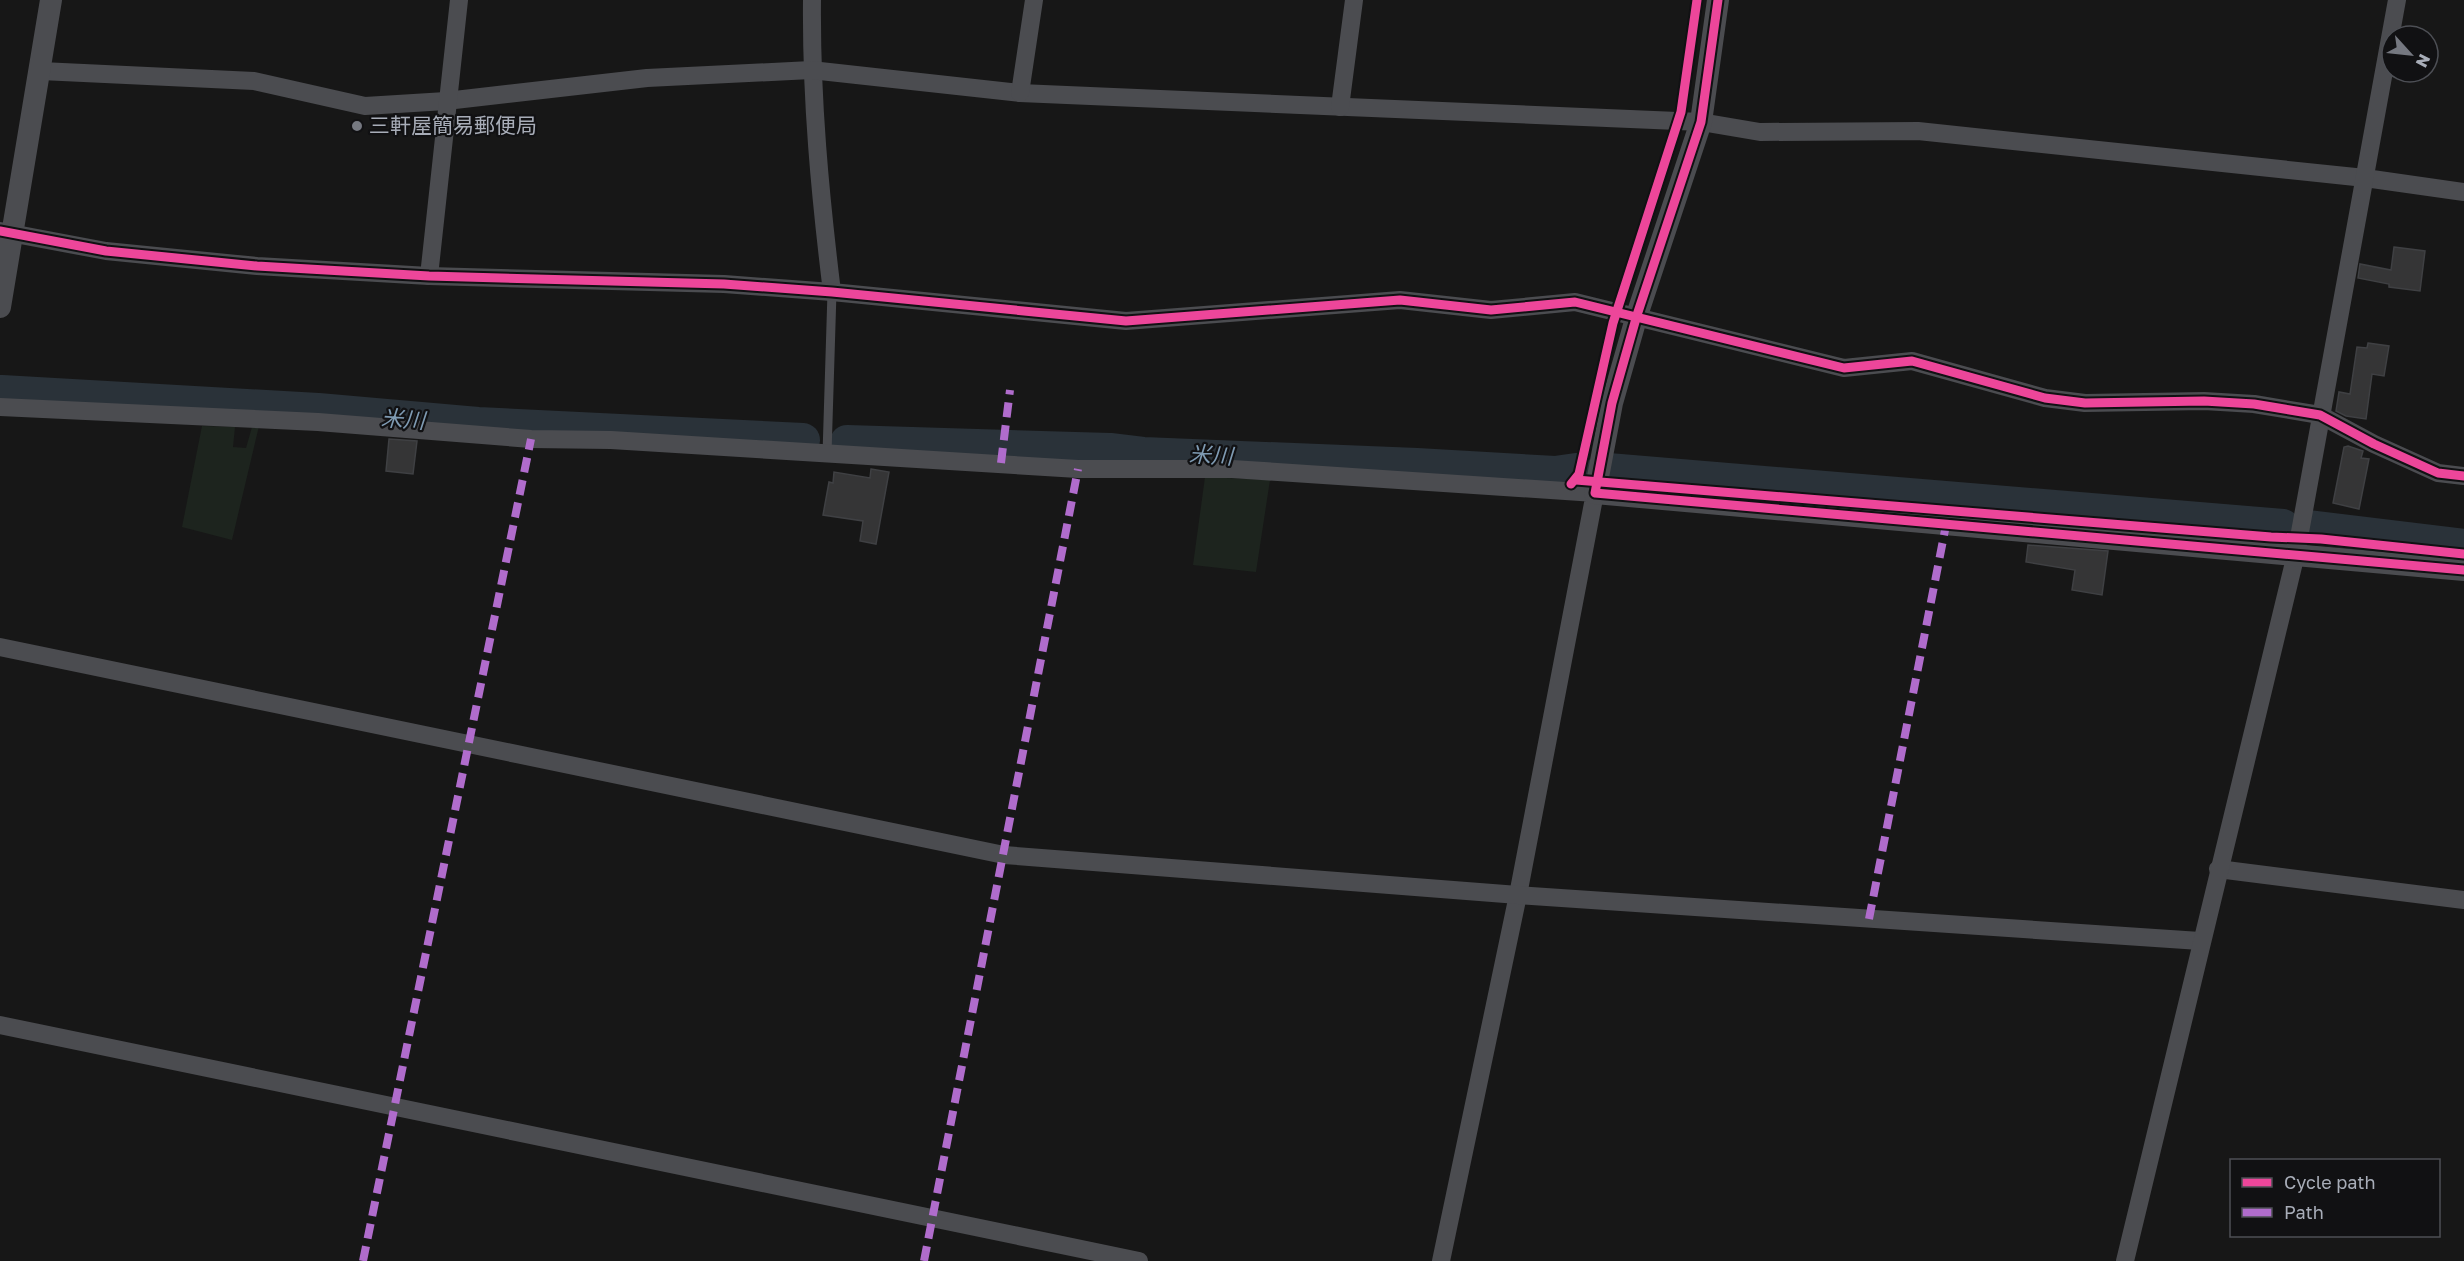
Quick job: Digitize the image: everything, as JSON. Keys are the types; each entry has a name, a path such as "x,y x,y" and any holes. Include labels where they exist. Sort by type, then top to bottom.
{"street":[{"path":"0,307 6,233 41,70 51,0"},
{"path":"429,276 446,101 459,0"},
{"path":"812,0 811,70 821,204 832,292"},
{"path":"1020,93 1034,0"},
{"path":"1340,106 1354,0"},
{"path":"1441,1261 1518,895 1612,403 1637,315 1701,122 1718,0"},
{"path":"2125,1261 2200,942 2296,554 2397,0"},
{"path":"41,70 254,81 365,106 446,101 646,78 811,70 1020,93 1701,122 1760,132 1918,131 2365,178 2464,192"},
{"path":"6,233 106,251 258,266 429,276 724,284 832,292 1126,321 1400,300 1491,310 1575,302 1637,315 1844,368 1912,361 2045,398 2085,402 2204,401 2254,404 2320,415 2374,444 2438,473 2464,476"},
{"path":"0,407 318,422 531,439 611,440 1078,469 1232,469 1595,493 1946,525 2180,542 2464,570"},
{"path":"0,647 1004,855 1518,895 2200,942"},
{"path":"2218,869 2464,900"},
{"path":"0,1025 1139,1261"}],"lane":[{"path":"827,454 832,292"}],"shaded area":[{"path":"202,426 235,427 233,447 246,448 252,427 259,426 232,540 182,527"},
{"path":"1205,477 1270,480 1256,572 1193,565"}],"building":[{"path":"2394,247 2425,251 2420,291 2389,287 2389,284 2358,278 2360,264 2391,270"},
{"path":"2368,343 2389,346 2384,376 2372,374 2366,419 2346,416 2336,411 2339,392 2350,394 2357,347 2367,348"},
{"path":"389,439 417,441 413,474 386,471"},
{"path":"2348,446 2363,451 2361,458 2369,459 2359,509 2333,503 2344,447"},
{"path":"871,469 889,472 876,544 860,541 863,521 823,515 829,482 833,483 834,472 870,478"},
{"path":"2028,545 2108,551 2102,595 2072,590 2075,570 2026,562"}],"waterway":[{"name":"米川","path":"2,392 318,410 478,424 803,440"},
{"name":"米川","path":"847,442 1110,450 1143,454 1555,473 1576,470"},
{"name":"米川","path":"1608,470 2283,526"},
{"name":"米川","path":"2309,527 2464,546"}],"marked path":[{"path":"1001,463 1010,390"},
{"path":"363,1261 531,439"},
{"path":"924,1261 1078,469"},
{"path":"1869,919 1946,525"}],"cycle path":[{"path":"1571,484 1579,474 1613,323 1681,112 1697,0"},
{"path":"1718,0 1701,122 1637,315 1612,403 1595,493 2464,570"},
{"path":"0,231 106,251 257,266 429,276 724,284 832,292 1126,321 1400,300 1491,310 1575,302 1844,368 1912,361 2045,398 2085,403 2204,401 2254,404 2320,415 2374,444 2438,473 2464,476"},
{"path":"1576,480 2271,537 2321,539 2464,554"}],"place":[{"name":"三軒屋簡易郵便局","path":"357,126"}]}
